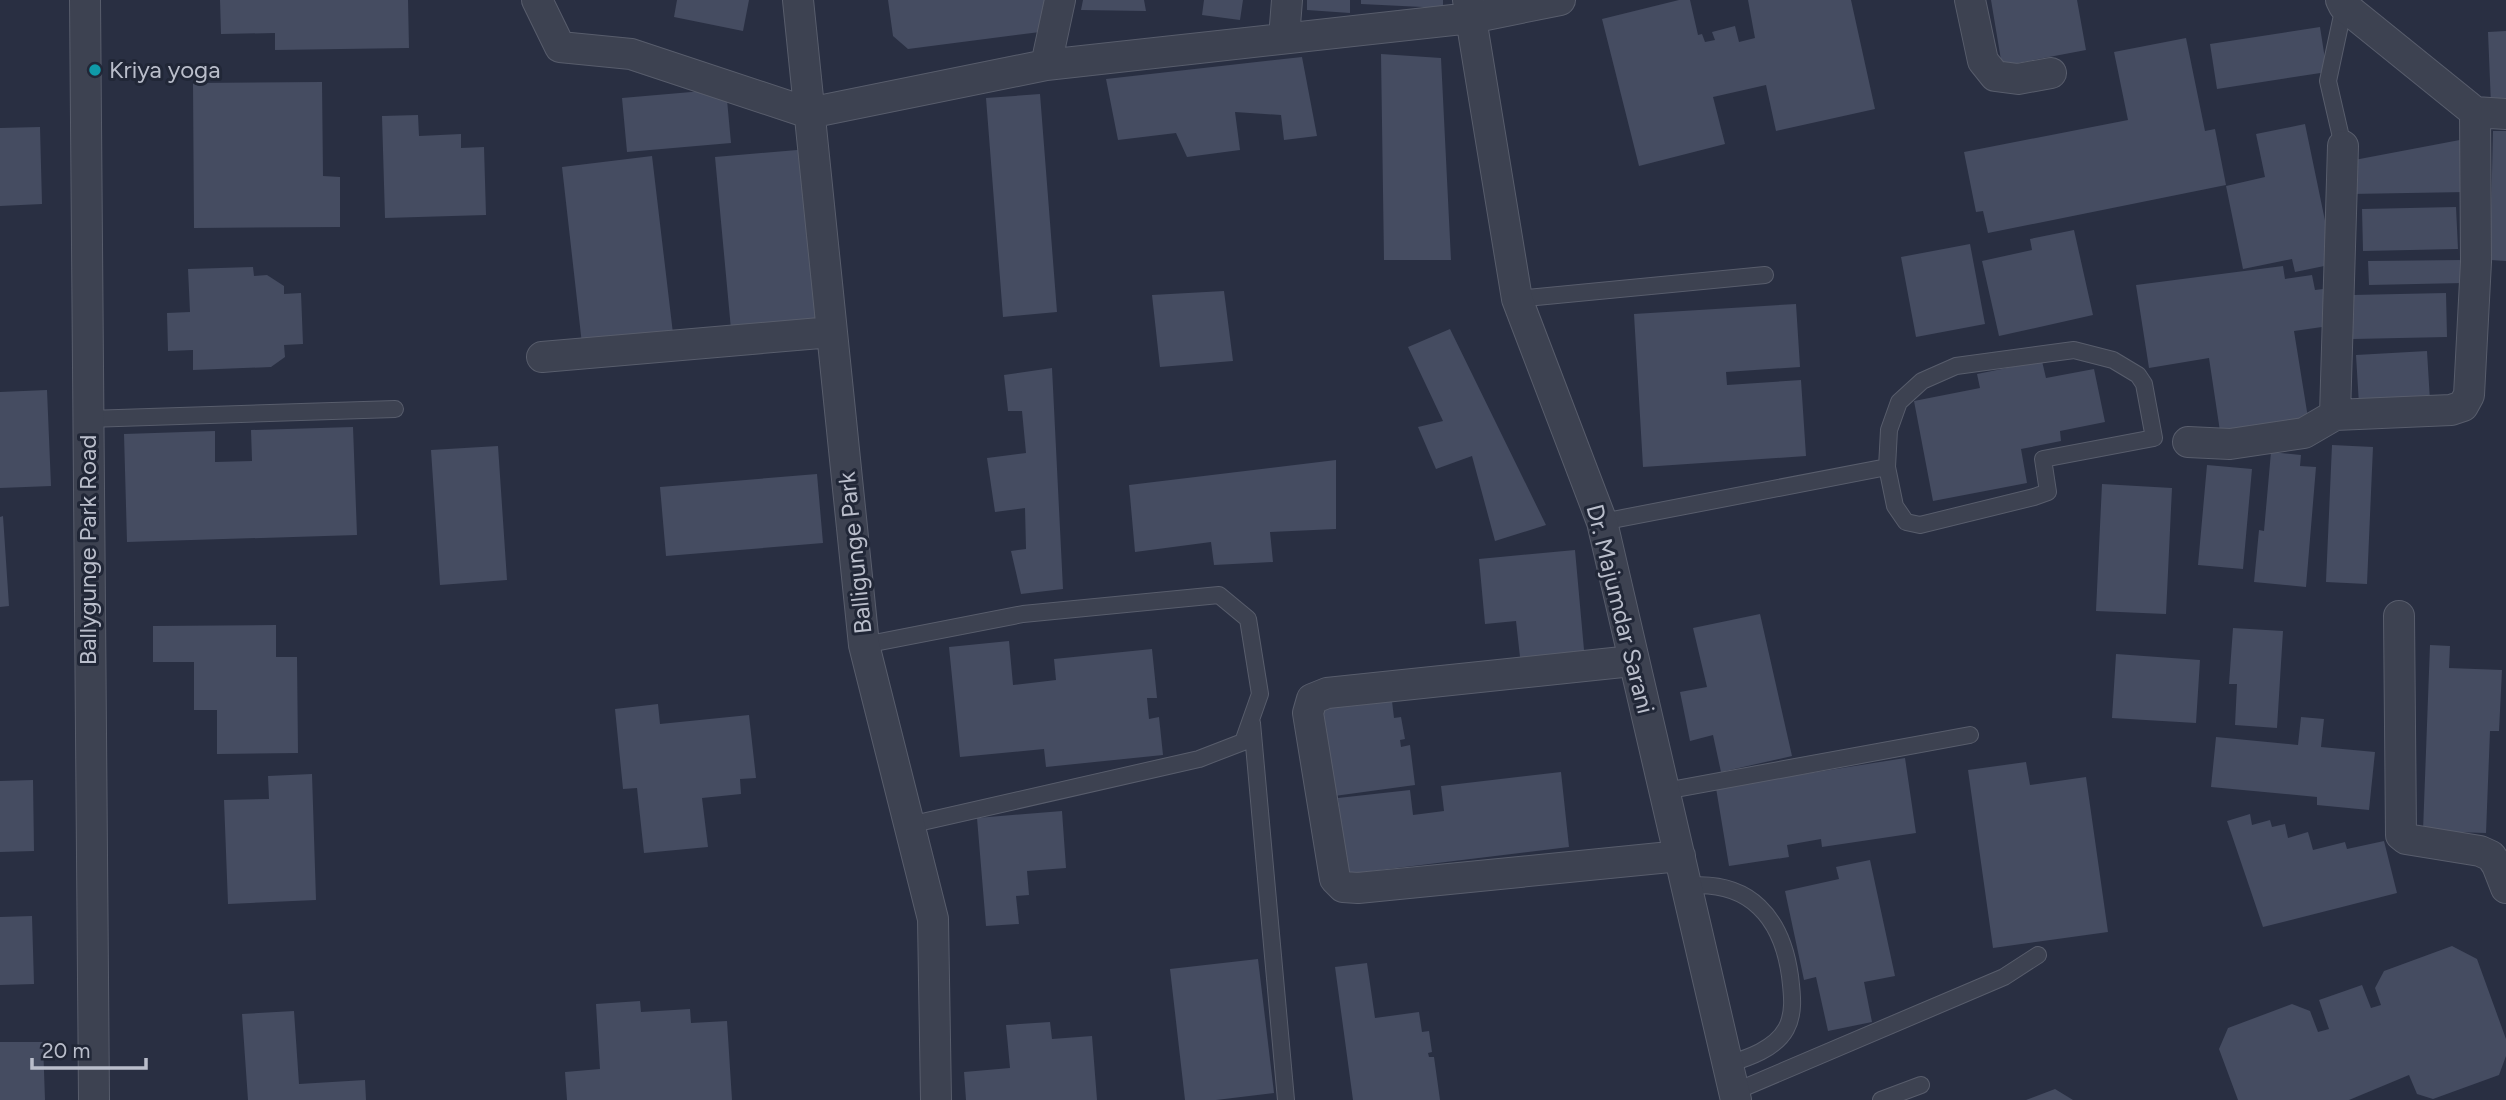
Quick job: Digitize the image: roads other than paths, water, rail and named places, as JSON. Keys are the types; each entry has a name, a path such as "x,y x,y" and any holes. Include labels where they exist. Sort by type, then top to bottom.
{"street":[{"name":"Ballygunge Park Road","path":"85,0 94,1100"},
{"path":"537,0 560,47 631,54 810,113 1046,65 1284,38 1469,9 1560,0"},
{"name":"Balligunge Park","path":"798,0 864,645 933,919 936,1100"},
{"path":"1046,65 1060,0"},
{"path":"1284,38 1287,0"},
{"path":"1970,0 1983,61 1995,76 2018,79 2051,73"},
{"path":"2343,3 2474,112 2506,114"},
{"name":"Dr. Majumdar Sarani","path":"1469,9 1517,299 1602,522 1732,1085"},
{"path":"2171,440 2230,444 2304,433 2335,415 2451,410 2463,406 2469,395 2476,262 2474,112"},
{"path":"2335,415 2343,146"},
{"path":"542,357 832,332"},
{"path":"2399,616 2401,835 2480,851 2491,856 2506,888"},
{"path":"1632,661 1327,693 1311,699 1308,713 1335,880 1343,887 1358,888 1681,856"}],"lane":[{"path":"2343,3 2328,82 2343,146"},
{"path":"1517,299 1765,275"},
{"path":"2074,350 2113,360 2138,375 2171,440 2043,459 2048,492 1920,525 1906,522 1895,506 1887,467 1889,430 1899,402 1922,381 1956,366 2074,350"},
{"path":"88,419 396,409"},
{"path":"1602,522 1887,467"},
{"path":"864,645 1023,614 1219,595 1248,619 1260,694 1243,742 1199,759 909,825"},
{"path":"1252,717 1286,1100"},
{"path":"1665,791 1970,735"},
{"path":"1687,886 1702,884 1737,891 1769,914 1787,954 1793,1001 1787,1029 1732,1085"},
{"path":"1732,1085 2004,977 2038,955"},
{"path":"1881,1100 1921,1085"}],"place":[{"name":"Kriya yoga","path":"95,70"}]}
